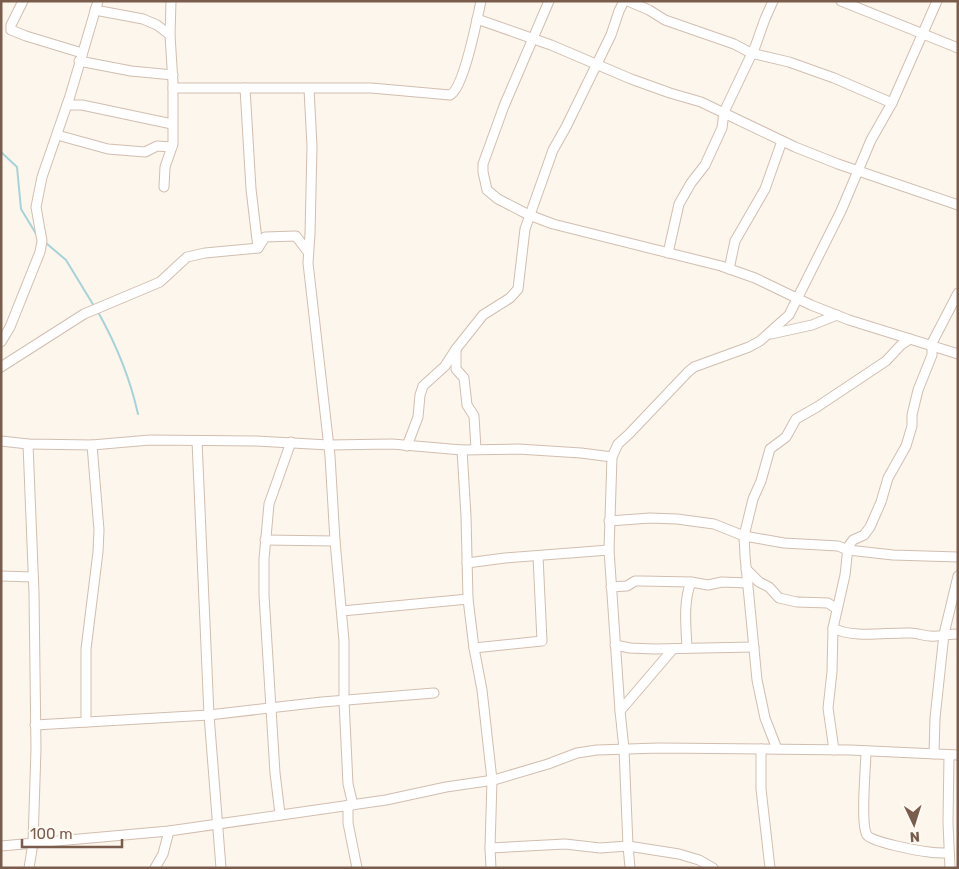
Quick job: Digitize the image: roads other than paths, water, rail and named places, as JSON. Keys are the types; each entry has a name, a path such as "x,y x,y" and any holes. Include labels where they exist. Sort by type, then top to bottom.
{"street":[{"path":"23,1 11,25 12,30 80,57 131,71 172,75"},
{"path":"164,187 165,166 172,148 171,1"},
{"path":"173,88 194,90 371,88 450,95 454,93 459,84 481,1"},
{"path":"549,1 504,106 483,164 485,184 490,193 529,215 553,224 729,269 755,278 811,305 837,315 958,354"},
{"path":"408,446 418,417 421,390 430,378 442,370 483,315 510,298 518,289 524,232 553,150 611,35 618,11 626,1 650,10 665,20 734,44 752,54 789,62 834,78 892,103"},
{"path":"668,253 679,204 690,183 706,165 722,128 724,112 752,54 773,1"},
{"path":"841,1 958,48"},
{"path":"630,868 624,749 609,550 612,457 618,444 630,434 694,367 725,358 749,347 766,336 789,314 799,298 871,140 892,103 921,33 937,1"},
{"path":"1,342 17,309 40,252 42,241 36,212 42,177 67,105 96,6 143,19 158,25 170,35"},
{"path":"477,19 532,38 670,93 701,102 782,141 838,164 958,206"},
{"path":"245,88 251,189 258,248"},
{"path":"309,89 312,146 308,252 314,324 329,445 345,660 344,701 350,805 348,823 357,868"},
{"path":"67,105 82,106 172,124"},
{"path":"57,136 108,149 145,152 157,146 172,148"},
{"path":"729,269 735,242 764,189 782,141"},
{"path":"258,248 265,236 293,235 300,240 308,252"},
{"path":"1,367 84,314 160,282 188,257 205,253 258,248"},
{"path":"834,750 828,708 832,672 832,628 846,575 849,544 864,535 870,528 888,478 910,437 918,390 932,355 934,340 958,293"},
{"path":"766,336 812,325 837,315"},
{"path":"776,749 765,718 757,680 746,569 744,536 753,499 763,475 770,449 786,437 796,419 818,408 886,361 901,345 910,339"},
{"path":"456,349 456,369 464,378 467,405 474,416 476,449"},
{"path":"1,441 28,444 92,445 150,440 291,442 462,450 518,449 612,457"},
{"path":"197,441 209,715 220,868"},
{"path":"280,814 275,773 264,595 265,540 269,504 291,442"},
{"path":"28,444 33,576 36,780 33,808 33,843 29,868"},
{"path":"86,722 86,649 99,530 92,445"},
{"path":"462,450 468,600 482,690 492,780 491,868"},
{"path":"609,520 677,518 714,524 744,536 790,543 838,546 848,550 893,555 958,557"},
{"path":"265,540 335,542"},
{"path":"467,563 505,558 609,550"},
{"path":"474,648 542,641 538,556"},
{"path":"746,569 779,598 797,602 823,602 837,609"},
{"path":"1,576 33,576"},
{"path":"934,754 935,718 944,634 958,576"},
{"path":"611,587 627,586 637,581 664,580 708,585 722,582 748,583"},
{"path":"687,648 686,605 691,582"},
{"path":"342,611 468,600"},
{"path":"832,628 854,633 910,633 936,636 958,634"},
{"path":"615,645 638,649 754,646"},
{"path":"620,711 673,649"},
{"path":"35,725 209,715 434,693"},
{"path":"1,846 169,831 350,805 492,780 577,753 624,749 834,750 954,755 948,853 950,868"},
{"path":"761,749 761,789 770,868"},
{"path":"866,751 865,821 868,836 877,841 930,852 948,853"},
{"path":"155,868 163,854 169,831"},
{"path":"490,848 565,844 600,848 628,846 679,854 699,860 713,868"}],"waterway":[{"path":"1,152 17,167 21,209 38,237"},
{"path":"46,243 66,260 94,306"},
{"path":"98,312 122,361 138,414"}]}
